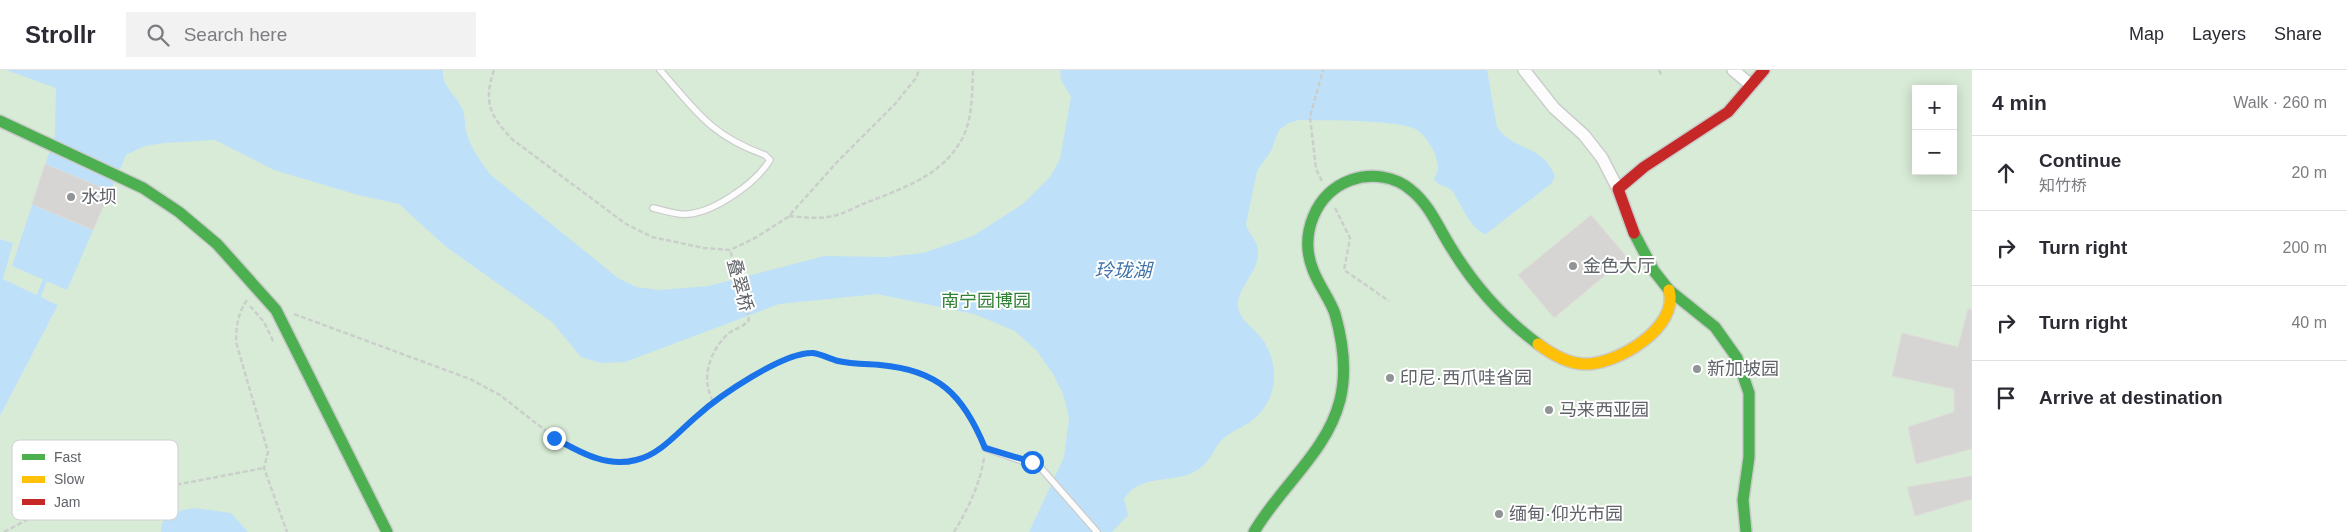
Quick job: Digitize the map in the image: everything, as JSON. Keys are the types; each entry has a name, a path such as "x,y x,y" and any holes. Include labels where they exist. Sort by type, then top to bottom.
{"street":[{"path":"1524,70 1554,108 1588,140 1602,158 1618,189 1644,255 1669,290 1715,328 1737,358 1749,393 1749,457 1743,500 1746,532"},
{"path":"1733,70 1750,85"},
{"path":"1618,189 1667,151 1714,123 1728,112 1764,70"},
{"path":"0,122 143,188 179,212 217,244 276,310 387,532"},
{"path":"1254,532 1274,497 1320,446 1340,402 1345,376 1344,354 1334,311 1313,271 1308,247 1312,216 1316,207 1322,199 1342,184 1360,178 1380,176 1404,185 1425,205 1471,275 1506,315 1527,336 1550,352 1578,363 1598,363 1615,357 1655,331 1668,316 1672,303 1669,290"}],"lane":[{"path":"653,208 681,214 711,208 745,188 763,171 770,160 722,136 699,116 660,70"},
{"path":"985,448 1040,467 1097,532"}],"path":[{"path":"494,70 488,89 490,106 498,124 513,140 626,224 652,237 704,248 730,250 755,238 789,216 838,161 895,104 916,78 919,70"},
{"path":"789,216 808,218 829,217 910,185 934,171 950,156 960,143 966,129 972,101 973,70"},
{"path":"1659,70 1662,77"},
{"name":"叠翠桥","path":"713,402 708,392 707,383 712,355 732,331 746,324 749,320 730,250"},
{"path":"256,287 242,308 236,326 236,342 268,452 264,468 287,532"},
{"path":"241,294 264,322 277,349"},
{"path":"276,310 301,315 470,379 500,396 554,438 584,454 621,463 639,460 656,451 713,402 779,362 812,353 840,361 902,367 923,373 944,384 959,401 985,448 982,472 965,513 954,532"},
{"path":"178,484 264,468"},
{"path":"4,532 27,520"}],"green space":[{"name":"南宁园博园","path":"0,70 1972,70 1972,532 0,532 0,416 58,305 3,279 12,243 0,239"}],"water":[{"name":"玲珑湖","path":"6,70 443,70 447,86 463,111 466,131 471,145 491,175 618,278 636,287 659,290 709,286 824,256 887,257 923,253 973,236 1024,203 1050,177 1060,159 1071,97 1061,80 1060,70 1487,70 1497,127 1512,141 1543,158 1555,176 1552,183 1486,234 1471,223 1453,192 1434,179 1438,170 1437,159 1428,142 1417,130 1408,126 1360,121 1299,120 1289,123 1279,130 1271,151 1257,171 1246,224 1258,247 1257,259 1255,267 1239,296 1238,304 1241,315 1263,340 1272,360 1274,381 1272,392 1262,411 1248,424 1222,440 1205,464 1192,473 1147,482 1131,491 1124,499 1128,515 1112,532 1029,532 1064,457 1069,418 1063,394 1053,374 1037,351 1015,331 974,314 877,294 779,304 625,362 601,363 581,357 552,322 445,246 399,204 358,195 274,170 215,140 145,146 126,155 67,290 12,266 55,135 56,88"},
{"path":"0,239 13,243 3,279 58,305 0,416"},
{"path":"195,508 231,513 248,532 161,532 164,520 178,520 178,512"}],"building":[{"name":"水坝","path":"45,164 110,191 93,230 32,204"},
{"name":"金色大厅","path":"1591,215 1627,257 1554,318 1518,275"},
{"path":"1968,309 1972,310 1972,449 1916,464 1908,427 1954,412 1954,389 1892,376 1902,333 1958,347"},
{"path":"1972,476 1972,499 1915,516 1907,487"}],"waterway":[{"path":"37,300 47,275"}],"traffic: fast":[{"path":"0,121 143,188 179,212 217,244 276,310 387,532"},
{"path":"1254,532 1314,453 1334,419 1340,400 1344,368 1340,335 1333,308 1313,270 1309,257 1308,243 1309,230 1319,205 1338,186 1351,180 1375,176 1405,185 1424,203 1461,262 1490,300 1538,344"},
{"path":"1634,233 1654,271 1669,290 1715,327 1737,358 1749,393 1749,457 1743,500 1746,532"}],"traffic: slow":[{"path":"1538,344 1571,362 1583,364 1597,363 1612,358 1642,342 1655,330 1665,317 1670,304 1669,290"}],"traffic: jam":[{"path":"1634,233 1618,189 1644,167 1728,112 1764,70"}],"place":[{"name":"水坝","path":"71,197"},
{"name":"金色大厅","path":"1573,266"},
{"name":"新加坡园","path":"1697,369"},
{"name":"印尼·西爪哇省园","path":"1390,378"},
{"name":"马来西亚园","path":"1549,410"},
{"name":"缅甸·仰光市园","path":"1499,514"}],"route":[{"path":"554,438 584,454 603,460 621,463 639,460 656,451 713,402 741,384 779,362 812,353 840,361 902,367 923,373 944,384 959,401 985,448 1032,462"}]}
